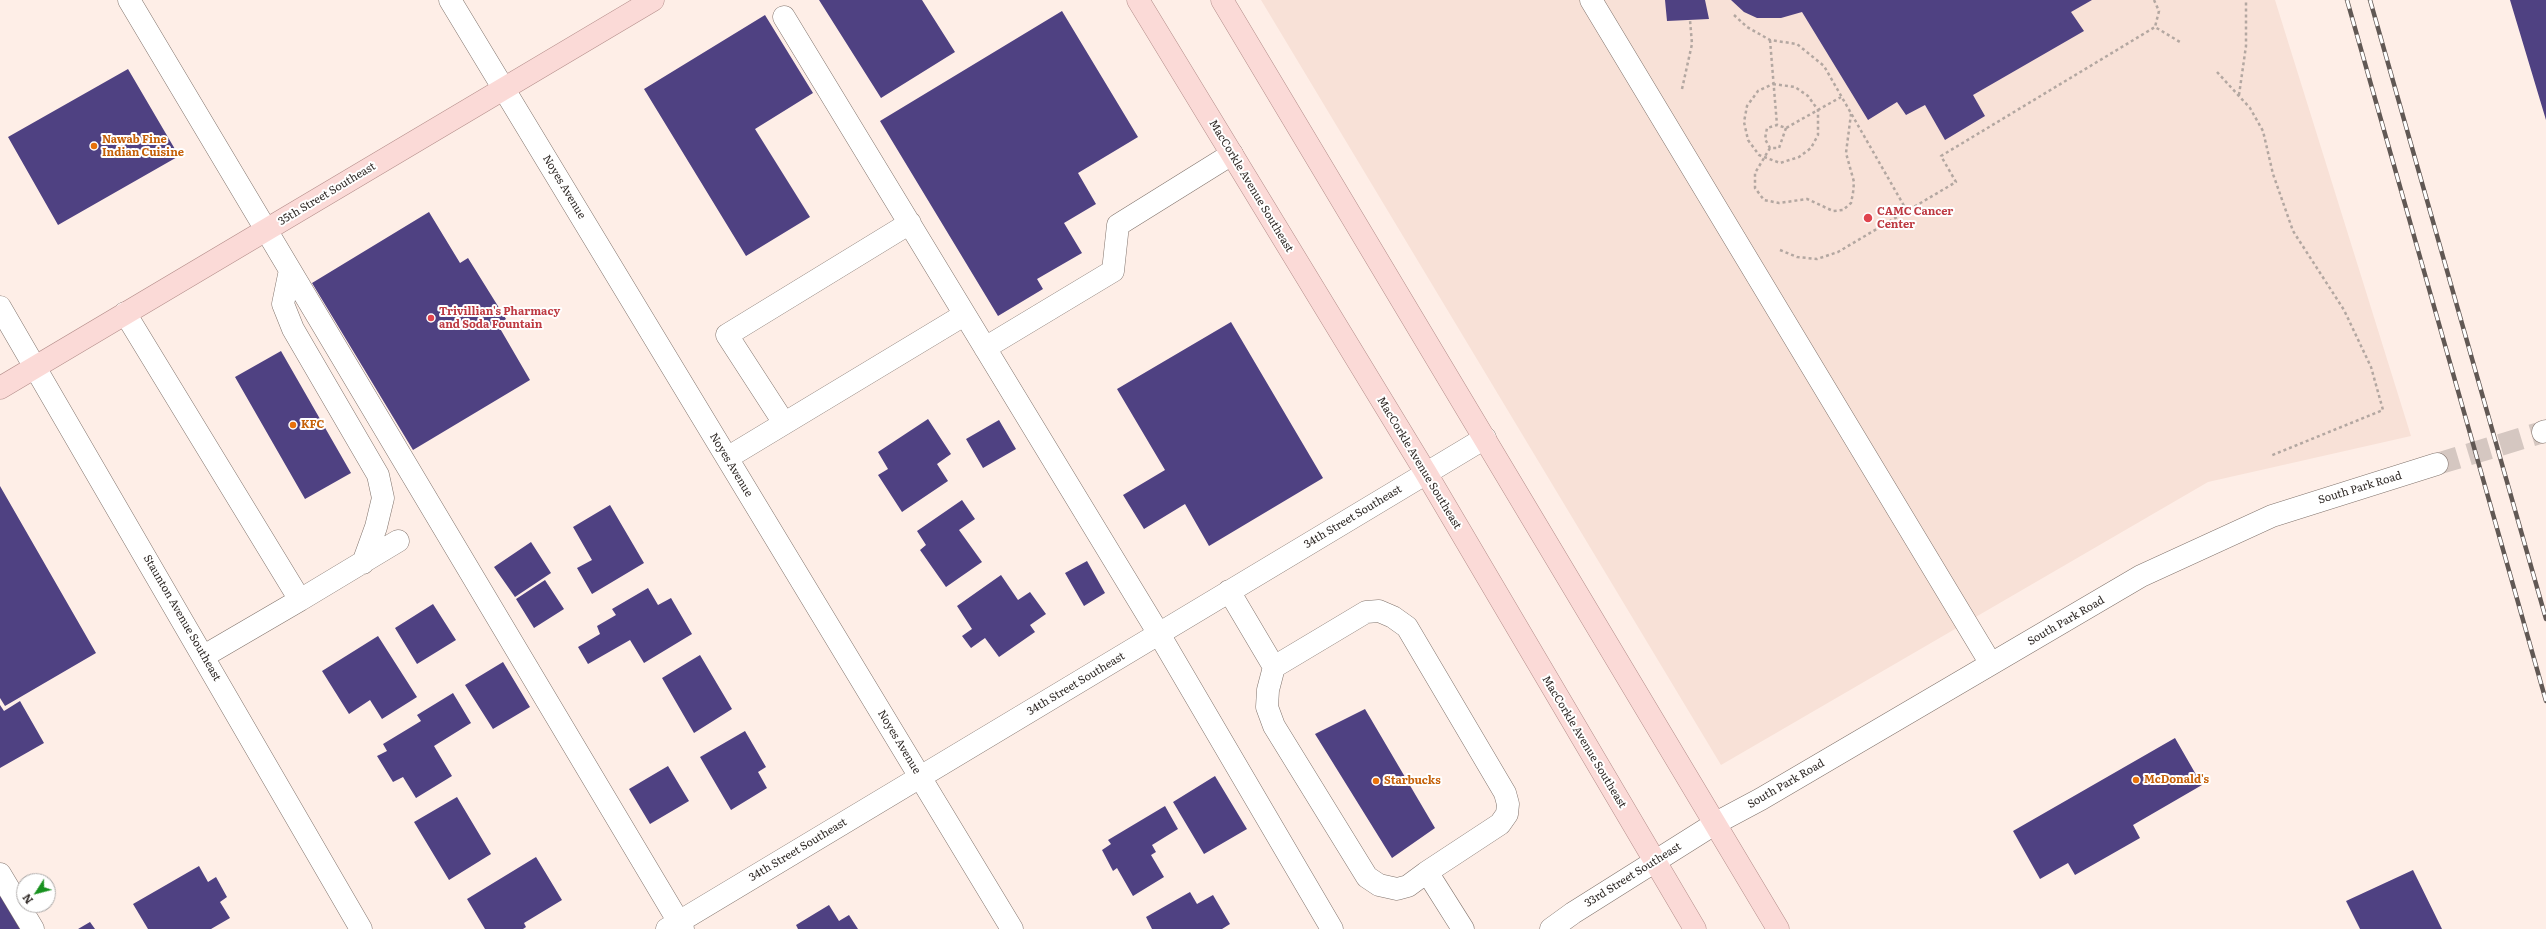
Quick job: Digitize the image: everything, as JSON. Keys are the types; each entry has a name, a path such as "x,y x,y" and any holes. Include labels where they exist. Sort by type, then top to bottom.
{"main road":[{"name":"35th Street Southeast","path":"0,388 653,0"},
{"name":"MacCorkle Avenue Southeast","path":"1138,0 1426,473 1695,929"},
{"path":"1222,0 1716,823 1778,929"}],"street":[{"path":"130,0 676,927"},
{"name":"Noyes Avenue","path":"450,0 1012,929"},
{"path":"1591,0 1991,664"},
{"path":"784,17 1158,634 1332,929"},
{"path":"985,348 1113,271 1118,225 1232,154"},
{"path":"784,423 727,335 910,223"},
{"path":"290,270 283,304 292,329 378,475 383,498 376,527 363,563"},
{"name":"Staunton Avenue Southeast","path":"0,307 36,366 362,929"},
{"path":"125,313 300,600"},
{"path":"728,458 964,316"},
{"name":"34th Street Southeast","path":"676,927 921,777 1485,438"},
{"name":"South Park Road","path":"1716,823 1761,799 2141,576 2272,516 2437,464"},
{"path":"204,656 398,541"},
{"path":"1229,591 1274,667"},
{"path":"1379,611 1393,617 1407,627 1505,794 1508,804 1507,814 1500,824 1427,872 1408,886 1397,888 1379,885 1367,877 1274,726 1267,707 1268,690 1274,667 1366,612 1379,611"},
{"name":"33rd Street Southeast","path":"1551,929 1716,823"},
{"path":"1427,872 1463,929"},
{"path":"0,874 33,929"}],"path":[{"path":"1777,249 1797,257 1817,259 1838,252 1956,182 1941,156 2155,27 2159,11 2154,0"},
{"path":"2239,96 2246,46 2246,0"},
{"path":"1734,15 1747,27 1770,40 1798,44 1824,66 1908,211"},
{"path":"1680,94 1692,44 1690,20"},
{"path":"2155,27 2180,42"},
{"path":"1770,40 1777,125"},
{"path":"2217,72 2250,108 2263,131 2273,174 2293,231 2344,310 2371,367 2383,410 2270,456"},
{"path":"1773,84 1795,87 1808,96 1818,110 1818,135 1811,148 1799,157 1780,163 1759,155 1748,140 1744,122 1747,106 1758,91 1773,84"},
{"path":"1770,148 1779,148 1786,128 1841,97"},
{"path":"1770,148 1755,173 1755,188 1764,200 1779,203 1807,199 1833,211 1843,210 1851,204 1854,193 1854,182 1846,153 1851,113"},
{"path":"1770,148 1765,139 1767,128 1777,125 1786,128"}],"shaded area":[{"name":"CAMC Cancer Center","path":"1261,0 2275,0 2411,436 2208,482 1721,765"}],"building":[{"path":"819,0 922,0 955,52 881,98"},
{"path":"1665,0 1705,0 1709,19 1667,21"},
{"path":"1731,0 2092,0 2071,12 2084,31 1973,95 1985,116 1945,140 1925,105 1906,115 1897,102 1868,120 1802,12 1781,18 1757,18 1744,12"},
{"path":"2510,0 2546,0 2546,120"},
{"path":"1062,11 1138,137 1078,173 1096,204 1064,223 1082,253 1037,279 1043,289 998,316 880,121"},
{"path":"765,15 813,93 755,129 810,217 746,256 644,89"},
{"name":"Nawab Fine Indian Cuisine","path":"128,69 179,156 58,225 8,137"},
{"path":"429,212 460,263 468,258 506,319 498,325 530,380 413,450 312,283"},
{"path":"1231,322 1323,478 1209,546 1185,504 1144,529 1123,495 1165,470 1117,389"},
{"name":"KFC","path":"281,351 351,473 305,499 235,377"},
{"path":"928,419 951,454 937,464 948,481 902,512 878,475 888,469 878,452"},
{"path":"999,420 1016,449 983,468 966,439"},
{"path":"0,486 96,653 5,706 0,698"},
{"path":"962,500 975,519 959,530 982,562 946,587 920,550 926,545 917,531"},
{"path":"610,505 644,563 592,594 577,568 592,560 573,527"},
{"path":"531,542 551,573 515,597 494,567"},
{"path":"1087,561 1105,593 1084,606 1065,573"},
{"path":"1001,575 1018,600 1030,592 1046,614 1030,625 1035,632 999,657 985,638 971,648 962,636 972,629 957,606"},
{"path":"545,580 564,609 534,628 516,599"},
{"path":"648,588 658,605 671,598 692,634 644,663 630,640 588,664 578,647 600,634 597,626 616,615 612,609"},
{"path":"433,604 456,640 417,664 395,628"},
{"path":"378,636 417,697 382,719 370,700 349,714 322,671"},
{"path":"700,655 732,709 694,733 662,678"},
{"path":"503,662 530,707 493,729 465,685"},
{"path":"453,693 471,723 434,746 452,776 416,798 403,777 393,782 377,756 387,751 383,744 421,721 417,715"},
{"path":"20,701 44,743 0,768 0,705 4,711"},
{"name":"Starbucks","path":"1365,709 1435,828 1392,858 1315,734"},
{"path":"745,731 766,767 758,772 767,788 731,810 700,757"},
{"path":"2175,738 2202,785 2133,825 2140,838 2075,875 2068,863 2040,879 2013,831"},
{"path":"668,766 689,801 650,824 629,789"},
{"path":"1215,776 1247,829 1204,854 1173,802"},
{"path":"457,797 491,854 449,880 414,822"},
{"path":"1165,806 1178,829 1152,845 1156,852 1151,855 1164,877 1133,896 1117,868 1113,871 1102,850 1111,844 1108,840"},
{"path":"536,857 562,900 524,923 526,927 523,929 485,929 467,899"},
{"path":"199,866 208,882 216,877 227,897 220,902 230,918 211,929 148,929 133,904"},
{"path":"2413,870 2442,929 2360,929 2346,901"},
{"path":"0,892 21,928 20,929 0,929"},
{"path":"1190,892 1197,904 1213,895 1230,924 1222,929 1152,929 1146,917"},
{"path":"829,905 839,921 849,915 858,929 798,929 796,925"},
{"path":"90,922 95,929 78,929"}],"tunnel":[{"path":"2437,464 2543,432"}],"railway":[{"path":"2347,0 2546,701"},
{"path":"2370,0 2546,619"}],"place":[{"name":"Nawab Fine Indian Cuisine","path":"94,146"},
{"name":"CAMC Cancer Center","path":"1868,218"},
{"name":"Trivillian's Pharmacy and Soda Fountain","path":"431,318"},
{"name":"KFC","path":"293,425"},
{"name":"McDonald's","path":"2136,780"},
{"name":"Starbucks","path":"1376,781"}]}
